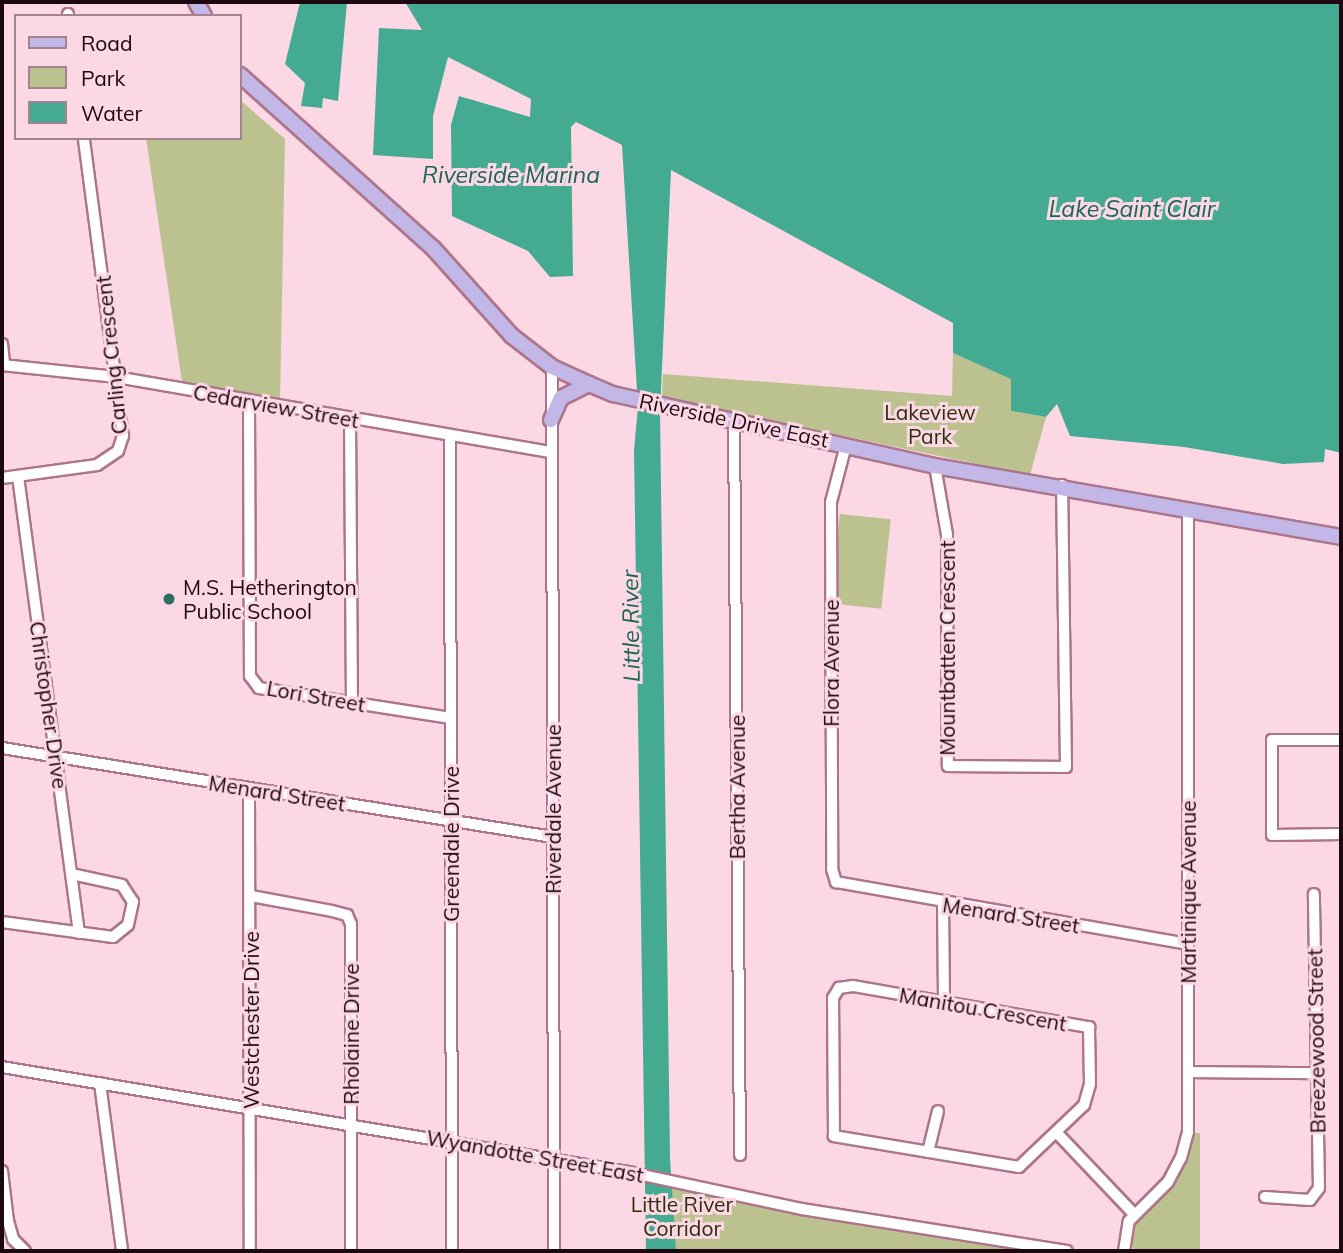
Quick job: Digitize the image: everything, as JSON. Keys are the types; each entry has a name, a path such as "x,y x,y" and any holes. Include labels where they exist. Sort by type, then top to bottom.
{"main road":[{"name":"Riverside Drive East","path":"242,77 359,185 433,248 512,336 552,367 589,384 613,394 935,466 1062,485 1188,511 1341,537"},
{"path":"359,185 384,215 419,246"},
{"path":"551,420 561,398 589,384"}],"street":[{"name":"Carling Crescent","path":"2,478 97,465 118,451 123,436 84,140"},
{"path":"2,344 3,364"},
{"name":"Cedarview Street","path":"3,364 116,377 550,452"},
{"name":"Riverdale Avenue","path":"552,367 550,452 554,1251"},
{"name":"Lori Street","path":"249,401 250,676 259,688 451,718"},
{"path":"350,419 352,703"},
{"name":"Bertha Avenue","path":"734,420 740,1155"},
{"name":"Greendale Drive","path":"450,436 452,1251"},
{"name":"Flora Avenue","path":"836,882 832,869 831,502 846,445"},
{"name":"Mountbatten Crescent","path":"935,466 947,535 948,766 1066,767 1062,485"},
{"name":"Christopher Drive","path":"18,476 79,933"},
{"name":"Martinique Avenue","path":"1134,1214 1167,1182 1181,1158 1188,1132 1188,511"},
{"path":"1341,740 1272,740 1272,835 1341,834"},
{"name":"Menard Street","path":"2,748 553,837"},
{"name":"Westchester Drive","path":"249,789 250,1251"},
{"path":"2,922 113,937 128,925 133,902 122,885 72,874"},
{"name":"Menard Street","path":"836,882 943,903 1187,943"},
{"name":"Breezewood Street","path":"1265,1197 1310,1200 1319,1188 1314,894"},
{"name":"Rholaine Drive","path":"251,896 347,915 351,1251"},
{"path":"943,903 944,1002"},
{"name":"Manitou Crescent","path":"853,986 1089,1027 1090,1084 1084,1105 1056,1133 1019,1167 834,1136 833,998 839,988 853,986"},
{"name":"Wyandotte Street East","path":"2,1067 682,1181 802,1209 1067,1251"},
{"path":"1190,1072 1316,1073"},
{"path":"100,1083 122,1251"},
{"path":"928,1152 938,1111"},
{"path":"1056,1133 1134,1214 1124,1251"},
{"path":"2,1171 13,1239 25,1251"}],"green space":[{"path":"242,102 285,139 280,402 183,389 146,140 242,140"},
{"name":"Lakeview Park","path":"953,353 1011,378 1011,411 1046,417 1030,475 662,398 663,374 952,396"},
{"path":"840,514 891,519 881,609 831,604"},
{"path":"1193,1133 1200,1133 1200,1249 1214,1251 1136,1251 1131,1246 1136,1222"},
{"name":"Little River Corridor","path":"646,1175 802,1209 1067,1251 647,1251"}],"water":[{"path":"300,2 347,2 338,101 323,98 322,108 301,106 305,83 285,64"},
{"name":"Lake Saint Clair","path":"405,2 1341,2 1341,453 1325,449 1324,462 1283,464 1184,447 1070,436 1057,404 1046,417 1011,411 1011,379 953,353 953,323 671,170 660,412 670,1158 676,1251 646,1251 634,450 638,407 622,145 576,122 571,127 573,276 550,277 528,251 452,216 451,125 459,96 530,117 531,99 448,57 433,116 433,159 373,155 379,28 422,30"}],"place":[{"name":"M.S. Hetherington Public School","path":"169,599"}],"water label":[{"name":"Riverside Marina","path":"511,175"},
{"name":"Little River","path":"631,626"}]}
